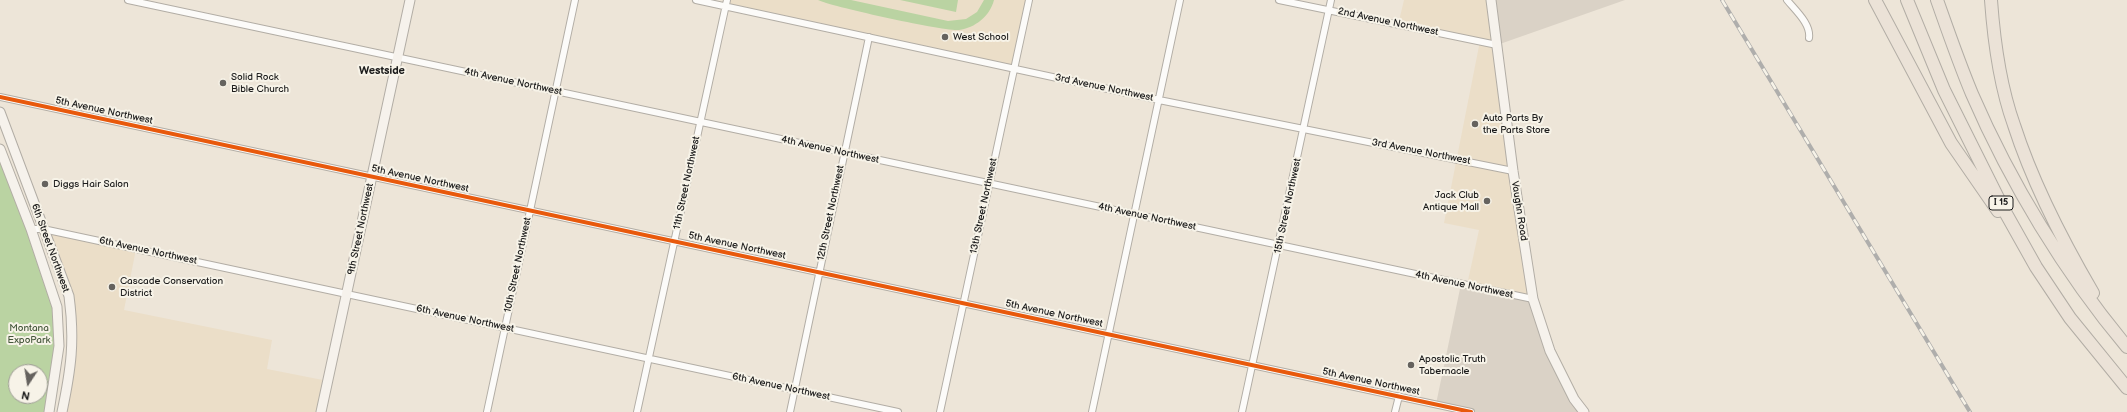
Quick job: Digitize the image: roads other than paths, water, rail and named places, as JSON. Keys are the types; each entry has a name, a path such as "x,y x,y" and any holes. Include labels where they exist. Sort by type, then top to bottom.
{"highway":[{"path":"1875,0 1951,143 2036,267"},
{"name":"I 15","path":"1907,0 1944,90 2004,210 2036,267 2070,318 2127,388"},
{"name":"I 15","path":"1937,0 1972,94 2004,160 2073,277 2109,326 2127,347"},
{"path":"1991,0 1995,41 2006,96 2013,124 2024,155 2049,212 2103,311 2109,326"}],"main road":[{"name":"9th Street Northwest","path":"321,412 410,0"},
{"name":"Vaughn Road","path":"1491,0 1512,171 1533,299 1550,351 1574,399 1584,412"},
{"name":"6th Street Northwest","path":"0,112 68,296 73,327 72,356 62,412"},
{"name":"6th Street Northwest","path":"0,149 31,229 57,307 59,346 48,412"}],"street":[{"name":"4th Avenue Northwest","path":"128,0 1533,299"},
{"name":"10th Street Northwest","path":"487,412 575,0"},
{"name":"3rd Avenue Northwest","path":"696,0 726,3 869,37 1160,100 1512,171"},
{"name":"13th Street Northwest","path":"940,412 1029,0"},
{"path":"1092,412 1160,100 1180,0"},
{"name":"2nd Avenue Northwest","path":"1279,0 1497,45"},
{"name":"15th Street Northwest","path":"1242,412 1331,0"},
{"path":"1787,0 1807,24 1810,31 1809,38"},
{"name":"11th Street Northwest","path":"637,412 726,3"},
{"name":"12th Street Northwest","path":"790,412 869,37"},
{"name":"5th Avenue Northwest","path":"0,96 1471,412"},
{"name":"6th Avenue Northwest","path":"31,229 43,229 898,412"},
{"path":"1395,412 1399,396"}],"railway":[{"path":"1722,0 1970,412"}],"place":[{"name":"West School","path":"945,37"},
{"name":"Solid Rock Bible Church","path":"223,83"},
{"name":"Auto Parts By the Parts Store","path":"1475,124"},
{"name":"Diggs Hair Salon","path":"45,184"},
{"name":"Jack Club Antique Mall","path":"1487,201"},
{"name":"Cascade Conservation District","path":"112,287"},
{"name":"Apostolic Truth Tabernacle","path":"1411,365"}],"district":[{"name":"Westside","path":"382,71"}],"park label":[{"name":"Montana ExpoPark","path":"29,334"}]}
